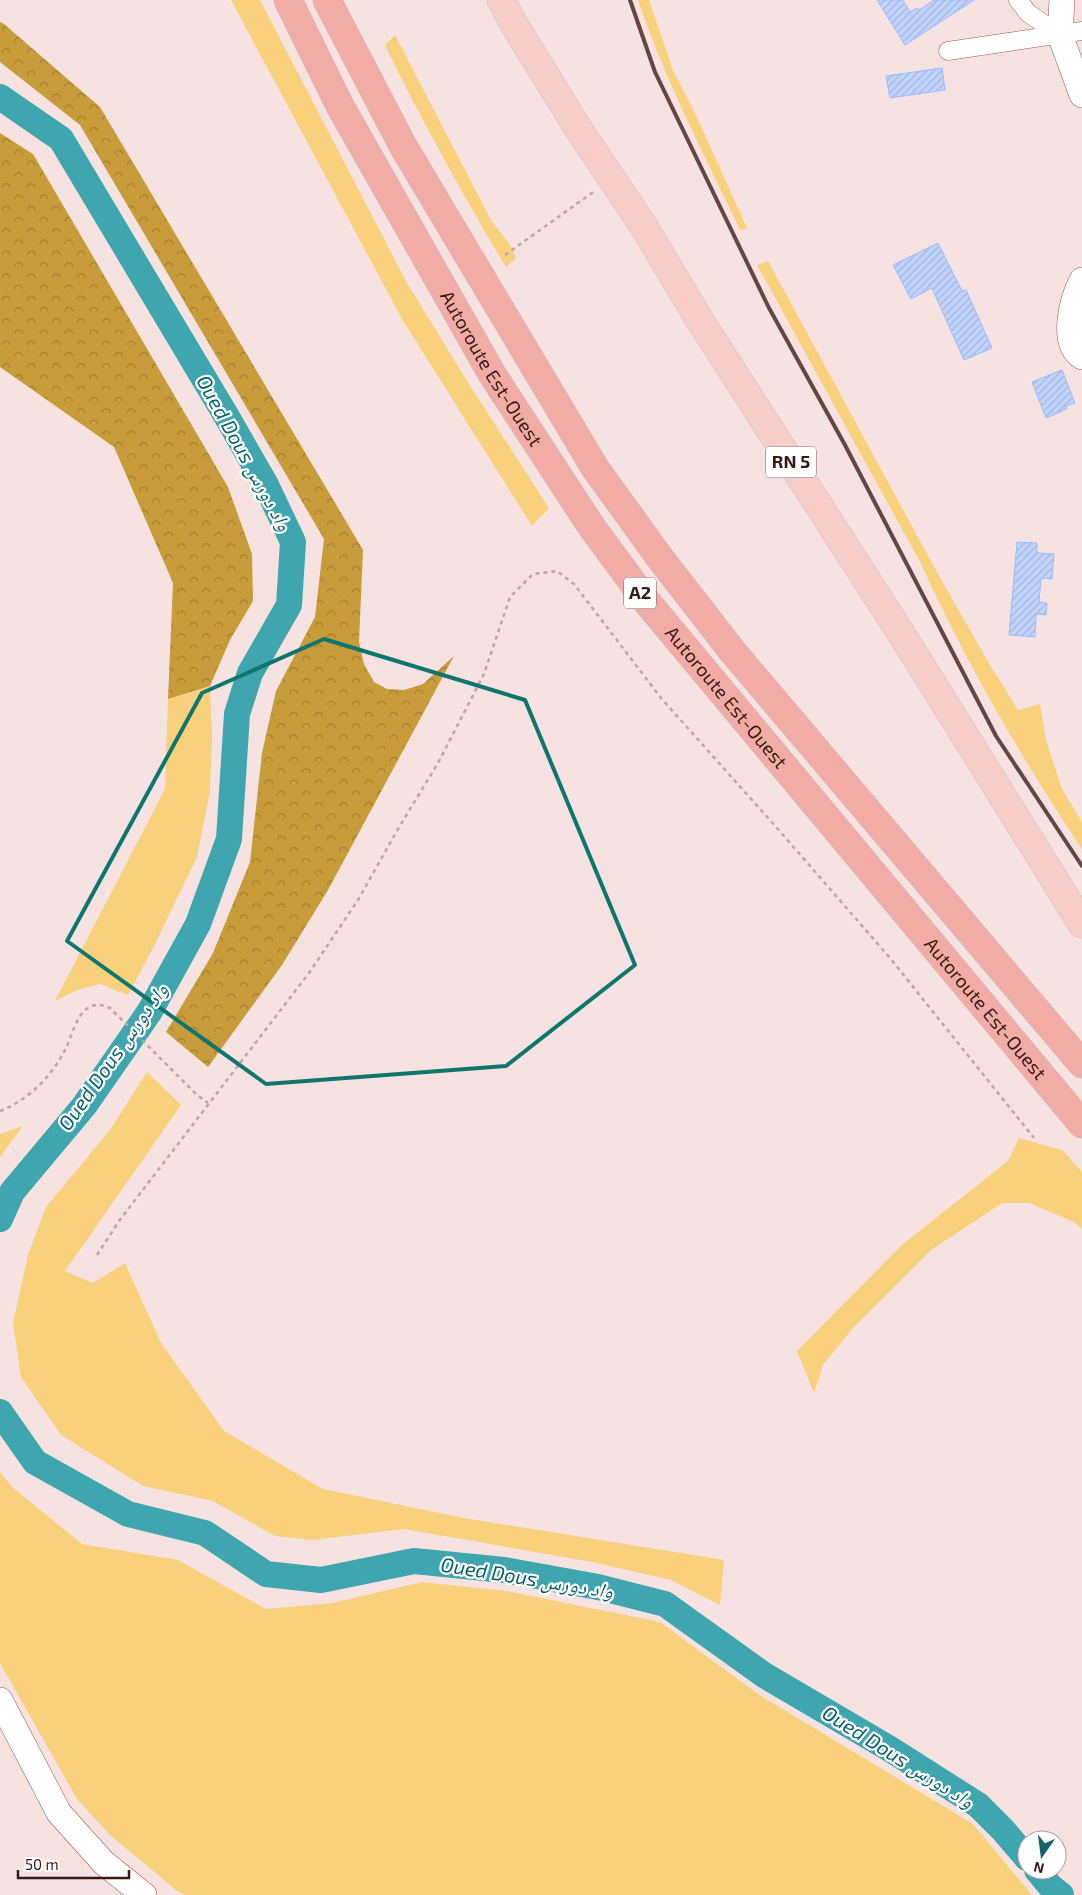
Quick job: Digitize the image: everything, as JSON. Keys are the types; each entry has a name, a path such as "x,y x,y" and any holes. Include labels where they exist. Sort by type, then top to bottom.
{"highway":[{"name":"Autoroute Est-Ouest","path":"288,0 340,106 492,374 590,526 647,602 1082,1124"},
{"name":"Autoroute Est-Ouest","path":"327,0 403,146 595,468 660,558 733,652 1082,1064"}],"main road":[{"name":"RN 5","path":"501,0 576,125 643,225 699,319 911,649 1082,924"}],"street":[{"path":"1018,0 1028,13 1071,33"},
{"path":"1062,0 1071,33 1082,95"},
{"path":"948,51 1071,33"},
{"path":"1082,280 1077,289 1070,324 1071,343 1074,350 1082,357"},
{"path":"0,1700 59,1813 104,1863 144,1895"}],"path":[{"path":"505,255 612,179"},
{"path":"97,1255 119,1221 309,973 358,900 398,828 438,763 484,674 510,597 533,574 557,570 574,584 661,698 890,958 1034,1138"},
{"path":"0,1110 27,1097 47,1077 65,1050 86,1008 98,1004 110,1008 196,1094 208,1103"}],"highlighted area":[{"path":"324,639 525,700 635,965 506,1066 266,1084 67,941 202,693"}],"shaded area":[{"path":"231,0 260,0 406,281 467,381 549,508 532,526 402,319"},
{"path":"638,0 649,0 673,70 696,115 747,228 740,230 699,145 660,59"},
{"path":"395,35 491,220 510,245 516,258 506,267 443,157 385,45"},
{"path":"768,261 938,574 990,665 1018,710 1040,704 1046,740 1062,789 1082,822 1082,849 1037,780 995,709 956,636 920,562 757,265"},
{"path":"210,686 212,735 210,791 197,857 153,948 128,995 100,984 77,990 55,1001 165,789 168,699"},
{"path":"147,1072 181,1105 65,1271 93,1283 125,1263 161,1343 224,1431 323,1489 464,1518 724,1560 720,1605 671,1580 592,1562 404,1529 312,1540 275,1536 213,1501 143,1486 61,1435 21,1377 13,1323 28,1255 46,1207 110,1130"},
{"path":"23,1126 0,1157 0,1134"},
{"path":"1019,1138 1062,1150 1082,1172 1082,1229 1074,1222 1029,1203 1002,1203 931,1250 852,1329 823,1365 814,1393 797,1351 903,1244 1008,1161"},
{"path":"0,1472 12,1487 82,1544 178,1560 266,1609 332,1603 422,1582 507,1591 660,1622 758,1694 973,1824 1017,1877 1017,1880 1020,1880 1032,1895 184,1895 110,1835 77,1799 0,1663"}],"green space":[{"path":"0,22 100,107 363,550 359,642 364,664 374,682 387,689 404,690 423,684 454,656 328,890 282,965 208,1067 166,1032 213,953 250,862 262,753 276,691 315,617 324,539 80,125 0,62"},
{"path":"0,133 33,154 228,487 252,554 253,601 230,640 210,686 168,699 173,583 114,447 0,367"}],"building":[{"path":"877,0 903,0 910,12 917,8 919,10 934,0 974,0 905,45"},
{"path":"942,68 945,90 890,98 886,76"},
{"path":"938,243 962,291 966,290 992,348 964,360 932,288 911,299 893,265"},
{"path":"1062,370 1075,403 1066,406 1067,409 1046,418 1032,382"},
{"path":"1017,542 1037,543 1037,553 1054,554 1052,579 1041,578 1039,602 1047,603 1046,615 1036,614 1035,637 1009,635"}],"waterway":[{"name":"Oued Dous واد دورس","path":"0,97 61,139 227,417 266,485 293,542 289,605 250,673 237,714 229,839 198,924 150,1011 84,1106 12,1192 0,1219"},
{"name":"Oued Dous واد دورس","path":"0,1412 35,1462 128,1514 205,1533 266,1574 321,1580 414,1561 504,1570 598,1587 665,1604 764,1675 890,1749 978,1805 1017,1846"},
{"name":"Oued Dous واد دورس","path":"1045,1880 1061,1895"}],"railway":[{"path":"630,0 655,72 769,308 845,445 996,736 1082,866"}]}
